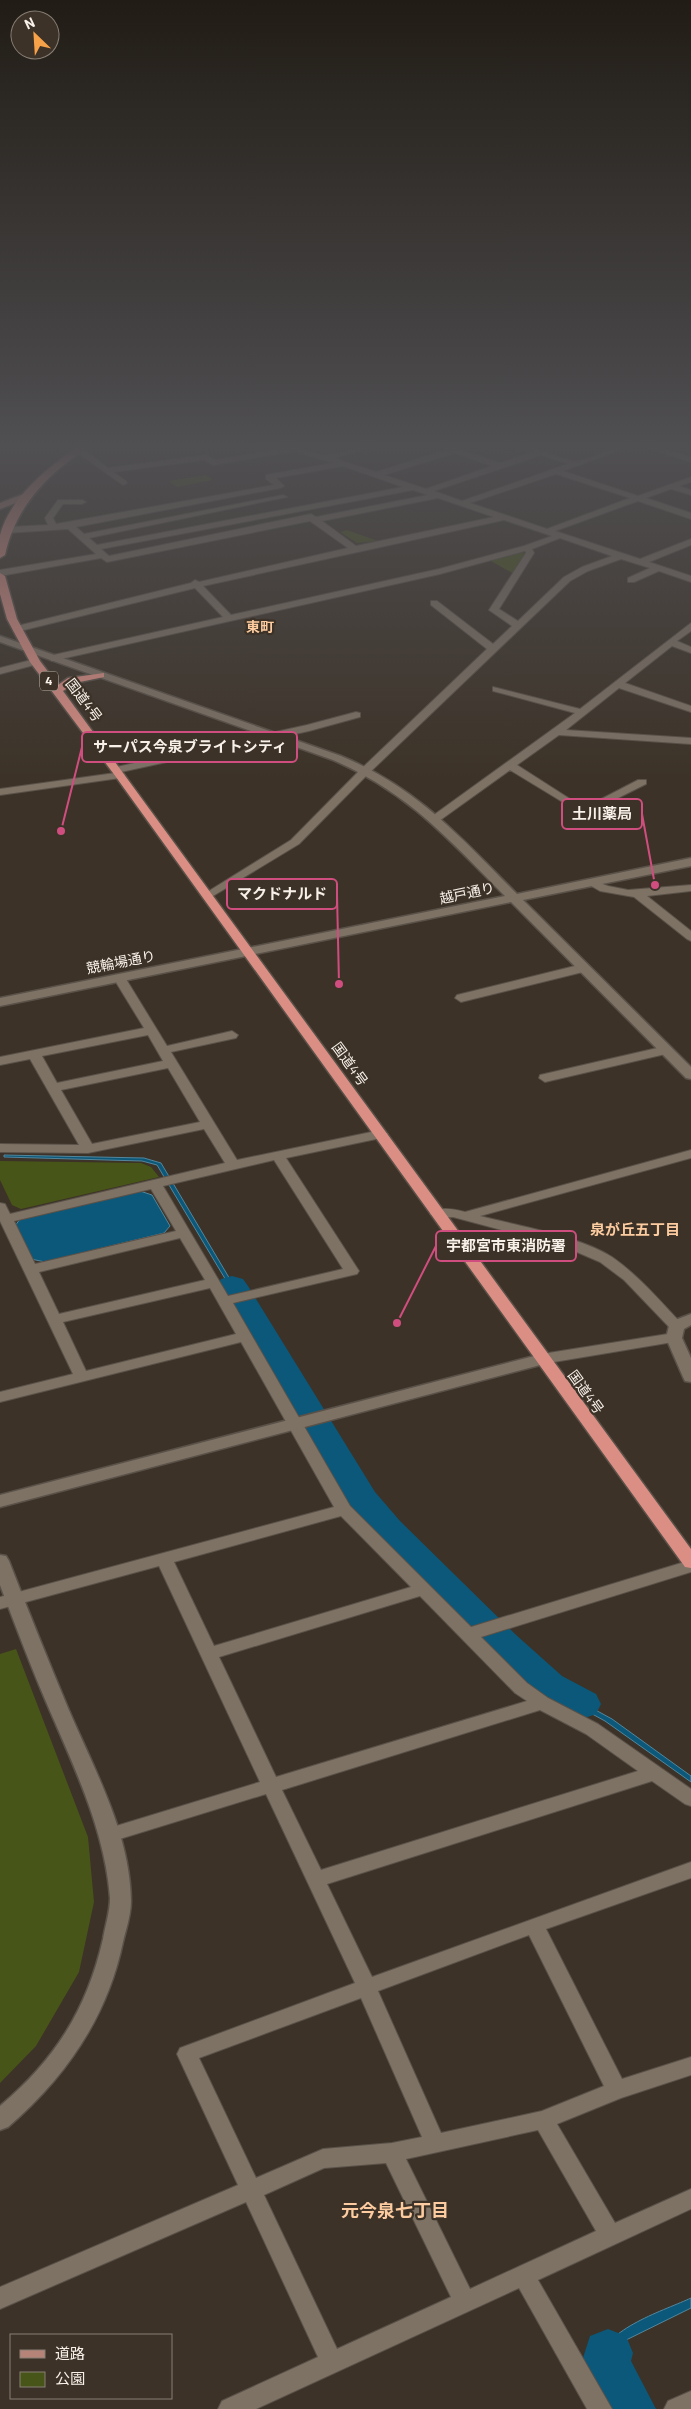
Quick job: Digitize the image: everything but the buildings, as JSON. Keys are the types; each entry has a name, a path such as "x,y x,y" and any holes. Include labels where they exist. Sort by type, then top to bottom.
{"highway":[{"name":"国道4号","path":"0,575 14,624 35,662 118,772 381,1134 542,1360 691,1562"},
{"path":"2,627 14,624"},
{"path":"56,691 72,680 100,675"}],"street":[{"path":"0,575 85,558"},
{"path":"14,624 306,558"},
{"path":"52,658 440,571 488,558"},
{"path":"519,626 494,610 527,558"},
{"path":"208,896 295,842 366,770 567,579 585,569 613,558"},
{"path":"631,558 691,580"},
{"path":"641,562 650,558"},
{"path":"631,580 659,568"},
{"path":"195,583 229,618"},
{"path":"434,603 494,650"},
{"path":"435,819 557,732 691,626"},
{"path":"0,639 366,770 394,786 435,819 691,1075"},
{"path":"672,642 691,650"},
{"path":"0,671 35,662"},
{"path":"617,684 691,709"},
{"path":"496,689 582,712"},
{"path":"0,792 38,788 118,772 356,715"},
{"path":"557,732 691,741"},
{"path":"511,766 584,812 642,782"},
{"name":"越戸通り","path":"249,953 691,862"},
{"path":"592,883 614,892 636,893 691,888"},
{"path":"636,893 691,937"},
{"name":"競輪場通り","path":"0,1002 249,953"},
{"path":"461,998 583,968"},
{"path":"120,979 233,1165"},
{"path":"0,1061 152,1030"},
{"path":"164,1050 232,1035"},
{"path":"545,1078 666,1050"},
{"path":"34,1054 88,1149"},
{"path":"53,1088 172,1063"},
{"path":"0,1148 88,1149 208,1124"},
{"path":"82,1377 3,1213 156,1184 233,1165 381,1134"},
{"path":"464,1216 691,1154"},
{"path":"224,1302 352,1270 278,1156"},
{"path":"156,1184 344,1510 521,1688 542,1703 592,1729 691,1799"},
{"path":"437,1214 453,1213 570,1244 605,1259 629,1277 675,1332 691,1377"},
{"path":"30,1270 184,1232"},
{"path":"54,1320 213,1283"},
{"path":"0,1501 542,1360 675,1332 691,1319"},
{"path":"0,1397 245,1336"},
{"path":"7,1601 344,1510"},
{"path":"164,1559 367,1988 436,2145"},
{"path":"0,1562 7,1601 99,1801 110,1835 120,1900 110,1960 93,2009 61,2061 0,2120"},
{"path":"469,1634 691,1566"},
{"path":"209,1654 424,1589"},
{"path":"110,1835 542,1703"},
{"path":"316,1880 654,1773"},
{"path":"332,2363 187,2054 534,1925 691,1870"},
{"path":"534,1925 617,2090"},
{"path":"0,2298 323,2159 392,2153 436,2145 543,2120 617,2090 691,2066"},
{"path":"543,2120 611,2236"},
{"path":"392,2153 465,2303"},
{"path":"230,2409 691,2199"},
{"path":"524,2276 600,2409"},
{"path":"676,2409 691,2402"}],"green space":[{"path":"495,558 527,558 516,575 489,560"},
{"path":"0,1161 141,1163 151,1167 159,1177 21,1209 12,1205 0,1180"},
{"path":"16,1649 88,1837 94,1902 79,1972 36,2046 0,2083 0,1654"}],"water":[{"path":"4,1155 144,1158 161,1163 234,1286 230,1287 157,1165 142,1161 4,1157"},
{"path":"140,1191 152,1195 170,1226 164,1233 45,1262 31,1259 15,1226 20,1219"},
{"path":"251,1313 298,1395 293,1396 247,1314"},
{"path":"328,1438 366,1502 477,1615 472,1617 362,1503 323,1439"},
{"path":"502,1640 546,1683 612,1719 691,1776 691,1782 605,1721 541,1686 497,1642"},
{"path":"691,2298 691,2308 618,2344 613,2355 613,2361 616,2372 625,2388 617,2392 606,2373 603,2360 605,2349 612,2339 637,2322"}],"waterway":[{"path":"232,1286 363,1501 387,1530 502,1644 549,1686 582,1704"},
{"path":"608,2353 606,2364 631,2409"}],"place":[{"name":"サーパス今泉ブライトシティ","path":"61,831"},
{"name":"土川薬局","path":"655,885"},
{"name":"マクドナルド","path":"339,984"},
{"name":"宇都宮市東消防署","path":"397,1323"}],"district":[{"name":"東町","path":"260,627"},
{"name":"泉が丘五丁目","path":"635,1230"},
{"name":"元今泉七丁目","path":"395,2211"}]}
